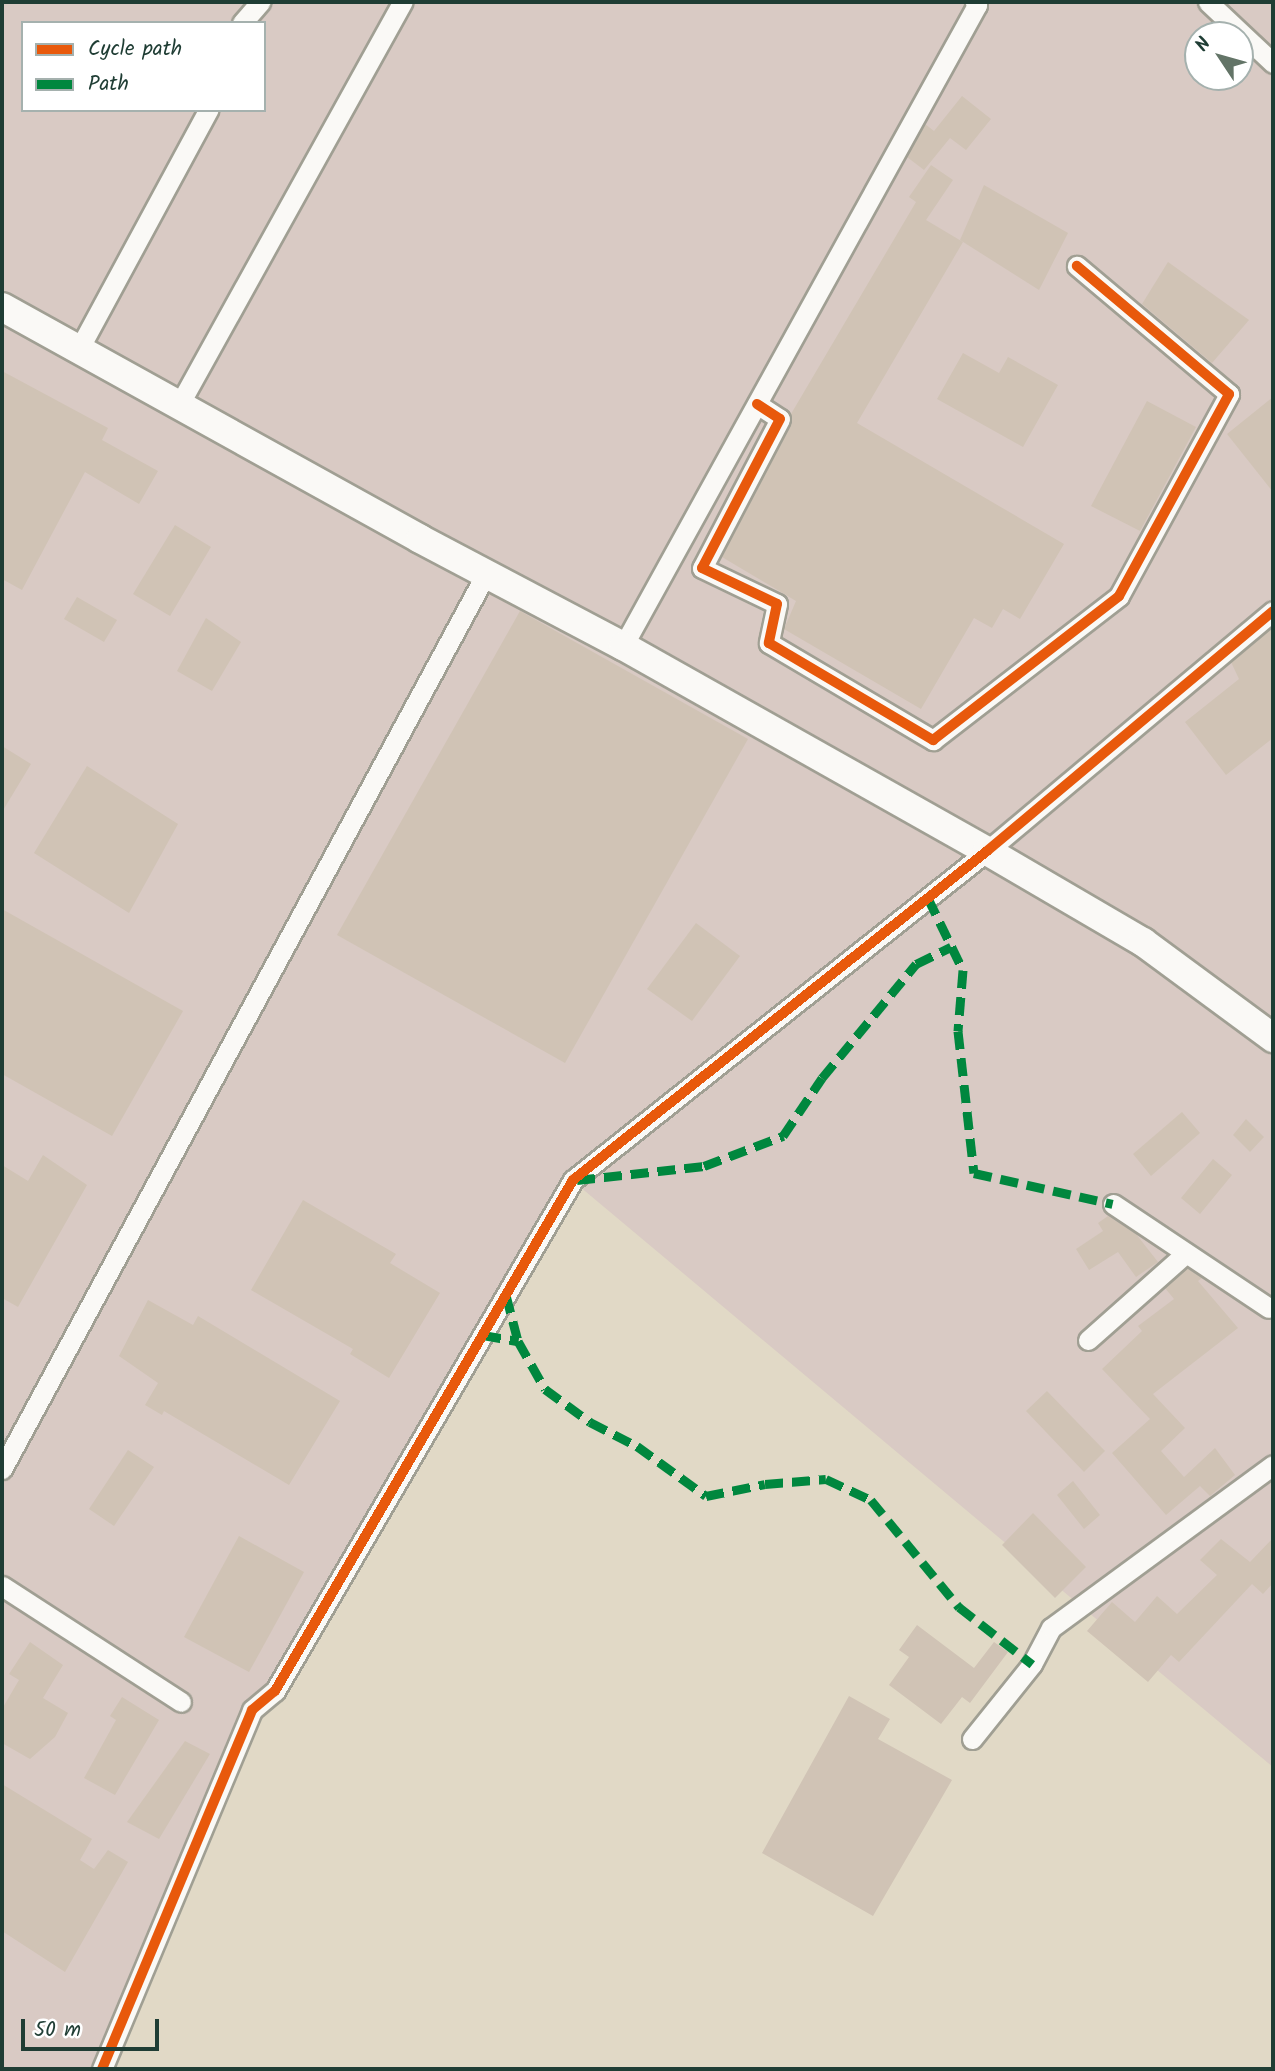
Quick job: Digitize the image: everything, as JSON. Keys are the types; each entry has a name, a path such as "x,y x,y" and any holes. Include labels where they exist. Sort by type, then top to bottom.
{"main road":[{"path":"2,307 623,646 987,851 1143,942 1273,1038"}],"street":[{"path":"244,21 260,2"},
{"path":"179,405 402,2"},
{"path":"623,646 977,5 975,2"},
{"path":"1208,2 1273,62"},
{"path":"79,349 207,112"},
{"path":"757,404 780,419 702,568 777,604 769,643 933,740 1119,596 1229,394 1077,266"},
{"path":"2,1469 8,1448 487,572"},
{"path":"102,2069 251,1710 275,1691 573,1180 987,851 1273,611"},
{"path":"1113,1204 1272,1308"},
{"path":"1088,1340 1186,1253"},
{"path":"972,1739 1031,1664 1051,1628 1273,1465"},
{"path":"2,1586 181,1702"}],"shaded area":[{"path":"2,2 1273,2 1273,1767 573,1181 275,1691 252,1710 102,2069 2,2069"}],"building":[{"path":"962,96 991,119 966,150 950,138 924,170 907,157 925,124 934,131"},
{"path":"931,165 953,180 926,220 963,242 857,423 1064,544 1020,619 1003,609 992,628 974,618 921,709 784,629 796,601 722,557 791,425 791,414 916,202 909,197"},
{"path":"984,185 1068,233 1039,290 960,240"},
{"path":"1168,262 1249,320 1212,363 1142,304"},
{"path":"963,353 999,373 1008,357 1058,385 1023,447 937,399"},
{"path":"2,371 108,428 102,440 158,471 139,504 85,472 22,590 2,579"},
{"path":"1273,397 1273,492 1227,434"},
{"path":"1147,401 1196,427 1140,531 1091,506"},
{"path":"175,525 211,547 170,616 133,594"},
{"path":"77,597 117,620 104,642 64,619"},
{"path":"520,611 748,739 565,1063 337,935"},
{"path":"206,618 241,642 212,691 177,671"},
{"path":"1273,627 1273,738 1226,775 1185,722 1239,679 1231,662"},
{"path":"2,746 31,764 2,812"},
{"path":"87,766 178,824 129,913 34,853"},
{"path":"2,909 183,1011 112,1136 2,1074"},
{"path":"696,923 740,956 692,1021 647,989"},
{"path":"1182,1112 1200,1133 1151,1176 1133,1154"},
{"path":"1246,1119 1264,1137 1250,1152 1233,1135"},
{"path":"43,1155 87,1185 18,1307 2,1298 2,1165 28,1181"},
{"path":"1213,1159 1232,1175 1200,1214 1181,1198"},
{"path":"303,1200 396,1254 390,1263 440,1293 389,1378 350,1354 353,1349 251,1290"},
{"path":"1108,1216 1136,1234 1158,1262 1136,1277 1118,1252 1089,1270 1076,1249 1103,1231 1098,1223"},
{"path":"1187,1268 1202,1278 1198,1281 1238,1328 1153,1394 1185,1428 1161,1451 1184,1477 1215,1448 1235,1475 1210,1496 1200,1486 1166,1515 1112,1453 1150,1419 1102,1369 1142,1331 1138,1326 1174,1299 1165,1288"},
{"path":"148,1300 193,1325 198,1316 340,1401 289,1485 164,1411 162,1415 145,1405 158,1383 119,1356"},
{"path":"1047,1391 1105,1451 1084,1472 1026,1411"},
{"path":"128,1450 154,1467 114,1526 89,1509"},
{"path":"1073,1481 1100,1515 1084,1529 1057,1495"},
{"path":"1033,1513 1086,1567 1055,1598 1002,1545"},
{"path":"239,1536 304,1572 249,1672 184,1637"},
{"path":"1273,1538 1273,1583 1263,1594 1252,1584 1179,1662 1171,1655 1148,1682 1087,1631 1112,1602 1135,1622 1157,1596 1177,1614 1217,1575 1200,1560 1221,1539 1250,1562"},
{"path":"917,1625 974,1668 994,1642 1008,1652 970,1703 962,1697 941,1724 889,1685 909,1657 899,1650"},
{"path":"30,1642 63,1665 43,1698 68,1713 55,1737 30,1759 2,1743 2,1709 19,1680 9,1674"},
{"path":"849,1696 890,1719 878,1739 952,1780 873,1916 762,1853"},
{"path":"122,1697 159,1720 115,1795 84,1778 116,1720 110,1716"},
{"path":"185,1741 210,1754 159,1839 127,1822"},
{"path":"2,1784 92,1839 80,1860 94,1869 108,1850 128,1862 65,1972 2,1931"}],"marked path":[{"path":"928,898 963,970 958,1031 974,1173 1113,1204"},
{"path":"577,1180 704,1166 783,1136 822,1078 916,964 951,947"},
{"path":"506,1295 518,1341"},
{"path":"483,1335 518,1341 545,1389 590,1422 637,1446 706,1496 765,1484 826,1479 871,1500 959,1607 1032,1664"}],"cycle path":[{"path":"757,404 780,419 702,568 777,604 769,643 933,740 1119,596 1229,394 1077,266"},
{"path":"102,2069 252,1710 275,1691 573,1180 987,851 1273,611"}]}
